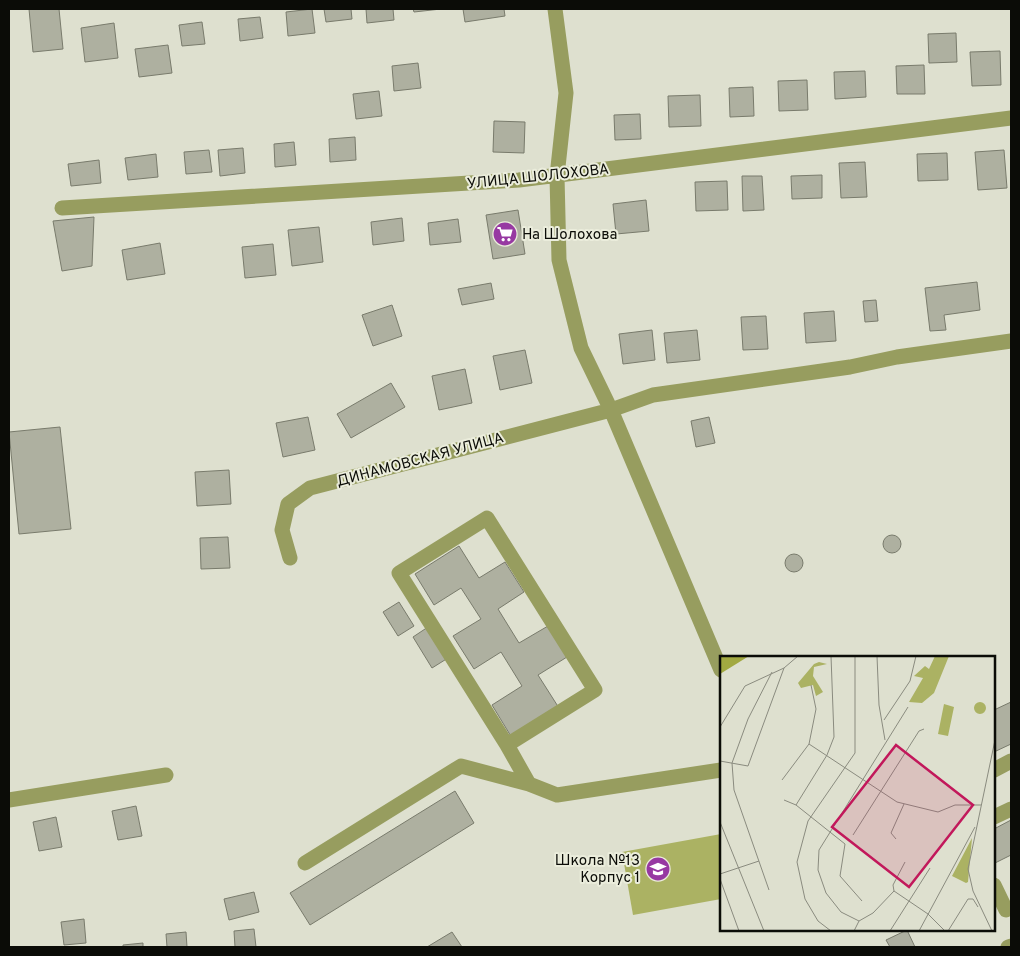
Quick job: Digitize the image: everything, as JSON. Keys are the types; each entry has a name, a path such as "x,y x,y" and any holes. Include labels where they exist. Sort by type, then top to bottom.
{"street":[{"path":"555,9 566,93 557,176 559,260 581,348 611,410 720,668"},
{"name":"УЛИЦА ШОЛОХОВА","path":"62,208 518,180 1011,118"},
{"name":"ДИНАМОВСКАЯ УЛИЦА","path":"290,558 282,530 288,504 310,488 611,410 654,395 841,369 897,357 1011,341"},
{"path":"507,745 595,690 487,518 399,573 507,745 529,784"},
{"path":"995,769 1011,761"},
{"path":"305,863 462,766 529,784 557,795 720,770"},
{"path":"9,800 166,775"},
{"path":"995,817 1011,809"},
{"path":"995,887 1009,912"},
{"path":"995,899 1009,912"}],"green space":[{"path":"720,834 720,899 633,915 622,852"}],"building":[{"path":"29,9 59,9 63,49 33,52"},
{"path":"312,9 315,33 288,36 286,12"},
{"path":"324,9 351,9 352,19 326,22"},
{"path":"366,9 393,9 394,20 367,23"},
{"path":"413,9 441,9 414,12"},
{"path":"463,9 504,9 505,16 465,22"},
{"path":"260,17 263,38 240,41 238,19"},
{"path":"202,22 205,44 182,46 179,25"},
{"path":"114,23 118,58 85,62 81,28"},
{"path":"956,33 957,62 929,63 928,34"},
{"path":"168,45 172,73 139,77 135,49"},
{"path":"1000,51 1001,85 972,86 970,52"},
{"path":"418,63 421,88 394,91 392,66"},
{"path":"924,65 925,94 897,94 896,66"},
{"path":"865,71 866,97 835,99 834,72"},
{"path":"807,80 808,110 779,111 778,81"},
{"path":"753,87 754,116 730,117 729,88"},
{"path":"379,91 382,116 356,119 353,94"},
{"path":"700,95 701,126 669,127 668,96"},
{"path":"640,114 641,139 615,140 614,115"},
{"path":"494,121 525,122 524,153 493,152"},
{"path":"355,137 356,160 330,162 329,139"},
{"path":"294,142 296,165 275,167 274,144"},
{"path":"243,148 245,173 220,176 218,150"},
{"path":"209,150 212,172 186,174 184,152"},
{"path":"1004,150 1007,188 978,190 975,152"},
{"path":"947,153 948,180 918,181 917,154"},
{"path":"156,154 158,177 128,180 125,158"},
{"path":"99,160 101,183 71,186 68,164"},
{"path":"865,162 867,197 841,198 839,163"},
{"path":"822,175 822,198 792,199 791,176"},
{"path":"742,176 762,176 764,210 743,211"},
{"path":"727,181 728,210 696,211 695,182"},
{"path":"646,200 649,231 616,234 613,204"},
{"path":"518,210 525,254 493,259 486,215"},
{"path":"94,217 92,266 62,271 53,221"},
{"path":"402,218 404,241 373,245 371,222"},
{"path":"458,219 461,242 430,245 428,223"},
{"path":"319,227 323,262 292,266 288,230"},
{"path":"160,243 165,274 127,280 122,250"},
{"path":"273,244 276,275 245,278 242,247"},
{"path":"977,282 980,310 944,315 946,330 930,331 925,288"},
{"path":"491,283 494,299 462,305 458,289"},
{"path":"876,300 878,321 865,322 863,301"},
{"path":"392,305 402,336 373,346 362,315"},
{"path":"834,311 836,341 806,343 804,313"},
{"path":"766,316 768,349 743,350 741,317"},
{"path":"652,330 655,360 623,364 619,334"},
{"path":"697,330 700,360 667,363 664,333"},
{"path":"525,350 532,383 500,390 493,356"},
{"path":"465,369 472,403 439,410 432,376"},
{"path":"391,383 405,407 351,438 337,414"},
{"path":"308,417 315,450 283,457 276,423"},
{"path":"709,417 715,443 696,447 691,421"},
{"path":"60,427 71,529 19,534 9,432"},
{"path":"229,470 231,504 197,506 195,472"},
{"path":"892,535 898,538 901,544 898,550 892,553 886,550 883,544 886,538"},
{"path":"228,537 230,568 201,569 200,538"},
{"path":"459,546 479,578 505,562 524,592 498,609 519,643 548,626 567,657 538,675 559,708 512,738 492,705 522,686 501,652 474,669 453,636 481,619 461,588 434,605 415,574"},
{"path":"794,554 800,557 803,563 800,569 794,572 788,569 785,563 788,557"},
{"path":"399,602 414,626 398,636 383,612"},
{"path":"428,627 448,658 432,668 413,637"},
{"path":"1011,702 1011,744 995,752 995,710"},
{"path":"455,791 474,823 310,925 290,893"},
{"path":"136,806 142,836 118,840 112,811"},
{"path":"56,817 62,847 39,851 33,822"},
{"path":"1011,820 1011,855 995,863 995,828"},
{"path":"254,892 259,912 229,920 224,899"},
{"path":"84,919 86,943 64,945 61,922"},
{"path":"254,929 256,947 235,947 234,931"},
{"path":"907,931 915,947 890,947 886,940"},
{"path":"186,932 187,947 167,947 166,934"},
{"path":"452,932 462,947 427,947"},
{"path":"143,943 143,947 123,947 123,945"}],"place":[{"name":"На Шолохова","path":"505,234"},
{"name":"Школа №13 Корпус 1","path":"658,869"}]}
